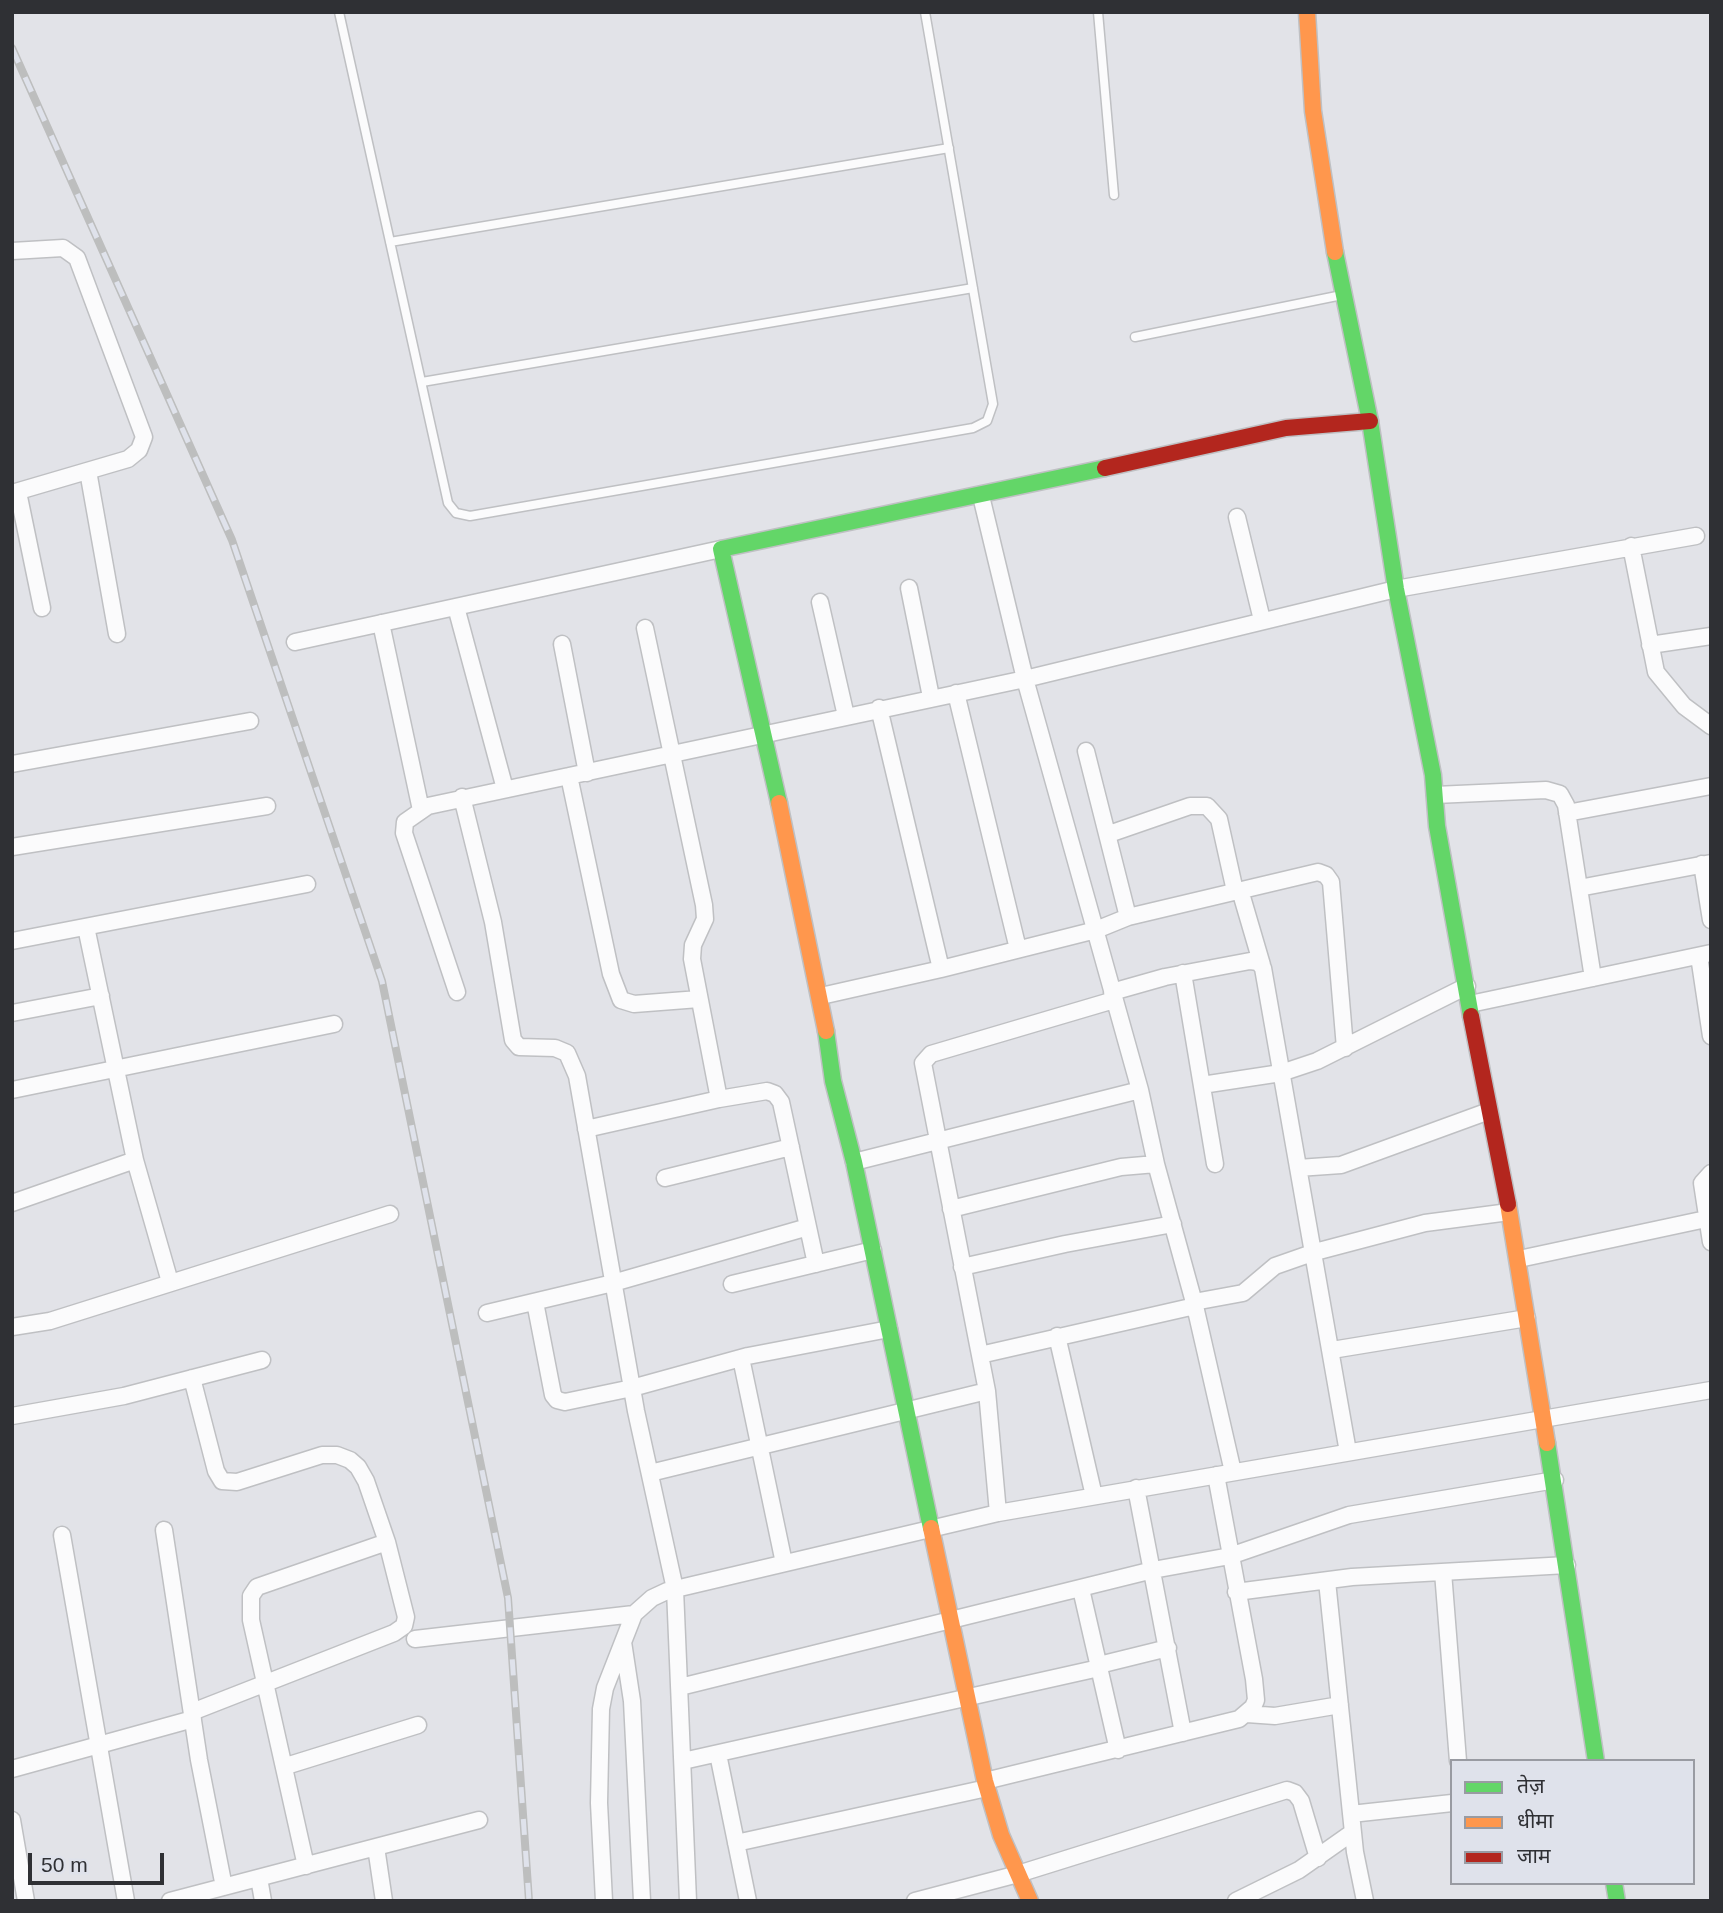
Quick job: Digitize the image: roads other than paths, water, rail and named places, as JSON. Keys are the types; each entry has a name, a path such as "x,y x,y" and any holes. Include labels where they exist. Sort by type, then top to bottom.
{"street":[{"path":"1307,12 1313,111 1344,295 1370,421 1396,589 1435,795 1437,826 1489,1111 1520,1259 1596,1759"},
{"path":"12,251 63,248 77,258 142,428 142,444 135,455 15,492 42,608"},
{"path":"295,642 1286,428 1370,421"},
{"path":"88,471 117,634"},
{"path":"981,496 1025,679 1140,1090 1233,1472"},
{"path":"1237,517 1262,620"},
{"path":"457,992 404,833 405,822 422,810 462,797 674,756 879,708 1025,679 1396,589 1696,536"},
{"path":"1631,546 1650,645 1660,681 1684,706 1711,726"},
{"path":"721,549 765,736 821,996 833,1081 854,1162 986,1784 1001,1835 1030,1901"},
{"path":"909,588 931,698"},
{"path":"820,602 846,716"},
{"path":"456,607 505,789"},
{"path":"381,624 422,810"},
{"path":"645,628 704,905 705,919 692,952 719,1099"},
{"path":"1650,645 1711,636"},
{"path":"562,644 587,773"},
{"path":"956,692 1018,949"},
{"path":"879,708 941,969"},
{"path":"12,764 250,722"},
{"path":"1086,751 1128,917"},
{"path":"569,776 611,974 621,1000 634,1004 699,999"},
{"path":"1567,813 1711,786"},
{"path":"1435,795 1554,792 1564,799 1593,978"},
{"path":"462,797 494,922 513,1040 519,1047 555,1048 567,1054 577,1076 632,1388 675,1589 688,1901"},
{"path":"1109,834 1190,806 1207,806 1219,818 1262,965 1315,1252 1348,1452"},
{"path":"12,848 267,807"},
{"path":"1579,888 1707,864 1711,920"},
{"path":"821,996 941,969 1096,930 1128,917 1318,872 1329,878 1345,1048"},
{"path":"12,941 307,884"},
{"path":"86,927 135,1160 170,1282"},
{"path":"1470,1004 1705,955 1711,1036"},
{"path":"998,1513 987,1391 923,1063 926,1057 1183,973 1250,961 1262,965"},
{"path":"1183,973 1215,1164"},
{"path":"1202,1085 1281,1073 1345,1048 1467,986"},
{"path":"12,1013 101,996"},
{"path":"12,1090 334,1024"},
{"path":"854,1162 1140,1090"},
{"path":"586,1129 719,1099 767,1091 775,1094 781,1102 816,1264"},
{"path":"1298,1168 1341,1165 1489,1111"},
{"path":"664,1178 791,1147"},
{"path":"12,1203 135,1160"},
{"path":"951,1209 1121,1167 1156,1164"},
{"path":"1711,1173 1702,1183 1711,1242"},
{"path":"980,1355 1243,1293 1275,1266 1315,1252 1424,1223 1509,1212"},
{"path":"12,1327 50,1321 390,1214"},
{"path":"1520,1259 1706,1219"},
{"path":"962,1268 1065,1244 1173,1224"},
{"path":"487,1313 613,1283 808,1227"},
{"path":"732,1284 873,1250"},
{"path":"535,1302 553,1395 557,1400 565,1402 632,1388 741,1359 889,1329"},
{"path":"1332,1350 1527,1318"},
{"path":"1057,1336 1094,1496"},
{"path":"741,1359 784,1563"},
{"path":"12,1416 124,1396 262,1360"},
{"path":"12,1769 192,1716 394,1633 404,1626 404,1606 387,1542 366,1481 351,1460 337,1455 322,1455 237,1482 222,1480 216,1471 192,1378"},
{"path":"604,1901 599,1731 605,1688 634,1614 652,1598 675,1589 998,1513 1711,1390"},
{"path":"650,1473 987,1391"},
{"path":"1216,1475 1256,1694 1253,1707 1247,1714"},
{"path":"680,1687 952,1622 1153,1570 1230,1556 1349,1515 1555,1480"},
{"path":"1136,1488 1183,1733"},
{"path":"164,1530 192,1716 225,1887"},
{"path":"62,1535 125,1901"},
{"path":"306,1866 250,1608 251,1596 257,1587 387,1542"},
{"path":"1236,1592 1327,1581 1567,1564"},
{"path":"1443,1572 1458,1759"},
{"path":"1327,1581 1353,1832 1365,1901"},
{"path":"1081,1589 1118,1750"},
{"path":"415,1639 634,1614"},
{"path":"623,1639 632,1701 642,1901"},
{"path":"683,1761 968,1698 1168,1648"},
{"path":"737,1843 986,1784 1247,1714 1275,1716 1340,1705"},
{"path":"286,1766 418,1725"},
{"path":"719,1754 748,1901"},
{"path":"915,1901 952,1896 1287,1790 1295,1793 1301,1801 1318,1858"},
{"path":"1351,1814 1450,1803"},
{"path":"12,1820 26,1901"},
{"path":"170,1901 479,1820"},
{"path":"1236,1901 1318,1858 1353,1832"},
{"path":"376,1847 384,1901"},
{"path":"259,1878 263,1901"}],"lane":[{"path":"339,12 449,503 456,513 470,516 981,425 990,417 993,404 925,12"},
{"path":"1098,12 1114,195"},
{"path":"390,242 949,148"},
{"path":"422,382 973,288"},
{"path":"1135,337 1344,295"}],"railway":[{"path":"12,48 232,540 382,981 508,1598 529,1901"}]}
